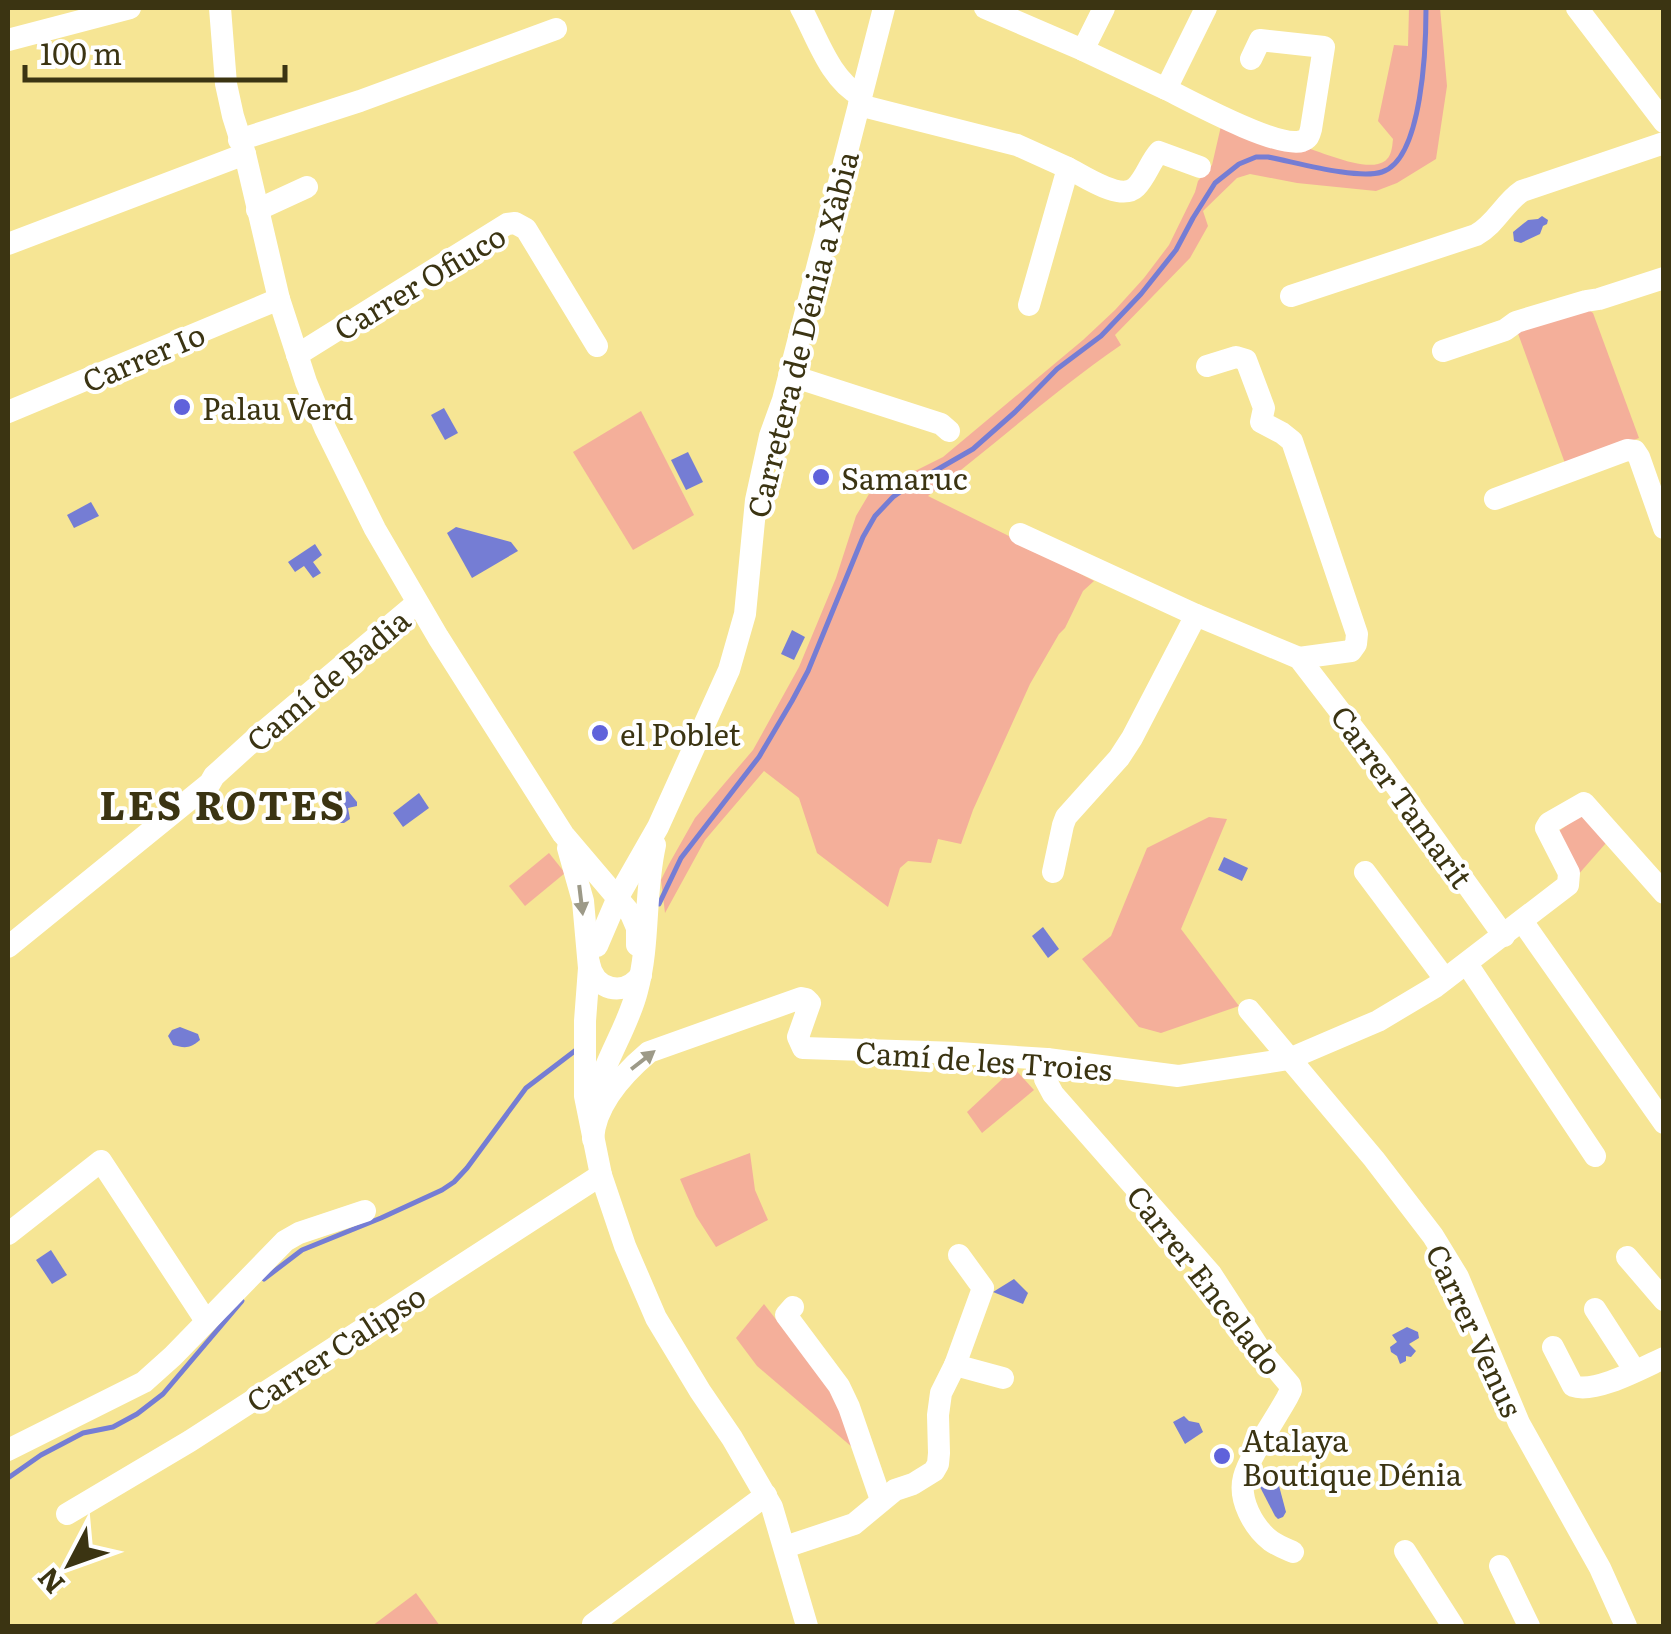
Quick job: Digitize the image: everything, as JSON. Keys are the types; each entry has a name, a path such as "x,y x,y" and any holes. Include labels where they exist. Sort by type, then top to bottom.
{"street":[{"path":"8,40 130,8"},
{"path":"220,8 226,84 279,299 325,428 417,603 563,834 634,920 642,956 628,987 612,989 596,980 582,895 563,834"},
{"path":"801,8 838,77 860,100 1017,145 1116,192 1136,187 1159,152 1200,167"},
{"name":"Carretera de Dénia a Xàbia","path":"806,1626 777,1520 766,1495 656,1318 625,1246 592,1135 585,1096 584,1021 593,957 618,897 658,827 718,698 739,640 756,500 770,436 884,8"},
{"path":"985,8 1241,126 1290,141 1306,139 1312,129 1324,47 1260,40 1250,59"},
{"path":"1082,50 1104,8"},
{"path":"1166,90 1206,8"},
{"path":"1577,8 1664,122"},
{"path":"8,244 242,147 556,29"},
{"path":"1290,296 1476,234 1492,224 1522,191 1664,144"},
{"path":"1029,306 1068,168"},
{"path":"257,210 307,187"},
{"name":"Carrer Ofiuco","path":"297,355 515,223 526,229 597,346"},
{"path":"1444,351 1516,322 1664,278"},
{"name":"Carrer Io","path":"8,412 279,299"},
{"path":"1207,366 1236,357 1246,360 1264,408 1261,422 1292,441 1357,634 1351,651 1299,658"},
{"path":"789,375 941,424 949,431"},
{"path":"1494,499 1627,450 1635,451 1664,528"},
{"name":"Carrer Tamarit","path":"1020,534 1299,658 1664,1123"},
{"name":"Camí de Badia","path":"8,947 210,783 256,738 417,603"},
{"path":"1054,872 1066,817 1132,738 1196,614"},
{"name":"Camí de les Troies","path":"592,1135 602,1105 649,1052 800,998 810,1003 798,1037 803,1048 1047,1059 1178,1076 1289,1058 1378,1021 1466,964 1568,885 1570,873 1546,828 1584,804 1664,893"},
{"name":"Carretera de Dénia a Xàbia","path":"592,1135 600,1084 632,1009 658,827"},
{"path":"1365,872 1445,979"},
{"path":"593,957 611,936 622,937 642,956"},
{"path":"1466,964 1595,1156"},
{"name":"Carrer Venus","path":"1249,1010 1433,1236 1458,1277 1519,1423 1600,1568 1626,1626"},
{"name":"Carrer Encelado","path":"1047,1059 1045,1079 1053,1094 1210,1274 1260,1351 1290,1384 1287,1398 1244,1475 1243,1490 1252,1520 1272,1542 1293,1552"},
{"path":"8,1234 101,1161 206,1321"},
{"name":"Carrer Calipso","path":"67,1514 190,1441 601,1175"},
{"path":"8,1450 144,1382 286,1240 365,1211"},
{"path":"785,1547 854,1524 895,1490 934,1471 938,1464 941,1393 983,1288 959,1255"},
{"path":"1628,1257 1664,1300"},
{"path":"794,1308 786,1315 839,1386 881,1500"},
{"path":"1595,1309 1635,1371"},
{"path":"1552,1346 1578,1389 1664,1358"},
{"path":"955,1365 1002,1378"},
{"path":"593,1624 766,1495"},
{"path":"1405,1551 1452,1626"},
{"path":"1500,1566 1529,1626"}],"shaded area":[{"path":"1409,8 1440,8 1447,86 1436,159 1376,191 1250,174 1237,178 1203,211 1208,226 1190,258 1115,335 1121,345 928,496 1094,581 1083,591 1030,684 961,844 938,839 931,863 908,861 900,868 888,907 817,853 799,798 764,771 705,840 665,913 661,880 695,818 753,750 799,667 836,578 856,516 869,494 943,457 1115,310 1169,245 1198,181 1212,165 1221,126 1360,164 1386,160 1393,139 1378,121 1394,45 1408,46"},
{"path":"1586,308 1593,313 1639,438 1566,466 1516,328"},
{"path":"641,411 694,515 633,550 573,452"},
{"path":"1581,815 1606,843 1577,876 1559,831"},
{"path":"1209,817 1227,819 1181,929 1239,1006 1161,1033 1139,1027 1082,959 1111,936 1147,848"},
{"path":"549,853 565,873 525,906 509,886"},
{"path":"1014,1068 1034,1090 982,1133 967,1112"},
{"path":"750,1153 755,1190 768,1220 716,1247 696,1216 680,1179"},
{"path":"764,1304 835,1395 859,1453 757,1366 736,1338"},
{"path":"416,1593 440,1626 372,1626"}],"water":[{"path":"1542,216 1548,220 1540,234 1521,243 1514,241 1513,232 1528,220"},
{"path":"444,408 458,433 445,440 431,415"},
{"path":"688,452 703,482 686,490 671,460"},
{"path":"91,502 99,516 74,528 67,515"},
{"path":"456,527 511,542 518,551 472,578 447,533"},
{"path":"315,544 322,555 313,562 321,573 313,578 304,566 295,572 288,562"},
{"path":"792,630 805,637 794,660 781,654"},
{"path":"348,791 357,806 348,808 350,819 337,823 326,804 327,797 338,794 342,800"},
{"path":"419,793 429,808 403,827 393,813"},
{"path":"1224,857 1248,868 1242,881 1218,870"},
{"path":"1043,927 1059,949 1048,958 1032,936"},
{"path":"180,1027 198,1034 200,1040 187,1047 173,1045 168,1036"},
{"path":"51,1250 67,1275 52,1284 36,1260"},
{"path":"1014,1279 1028,1293 1023,1304 993,1292"},
{"path":"1407,1327 1418,1332 1419,1338 1409,1344 1416,1351 1400,1364 1391,1352 1390,1347 1397,1342 1392,1335"},
{"path":"1184,1416 1199,1423 1203,1432 1185,1444 1173,1422"},
{"path":"1278,1482 1286,1512 1278,1519 1260,1487"}],"waterway":[{"path":"659,904 681,858 759,757 792,701 875,516 907,487 973,449 1057,369 1101,336 1176,250 1215,183 1239,164 1268,157 1371,174 1396,163 1414,124 1419,99 1426,8"},
{"path":"264,1279 302,1250 381,1218 454,1182 526,1088 576,1050"},
{"path":"8,1478 83,1433 113,1427 137,1414 163,1394 242,1301"}],"place":[{"name":"Palau Verd","path":"182,407"},
{"name":"Samaruc","path":"821,477"},
{"name":"el Poblet","path":"600,733"},
{"name":"Atalaya Boutique Dénia","path":"1222,1456"}],"district":[{"name":"LES ROTES","path":"223,802"}]}
